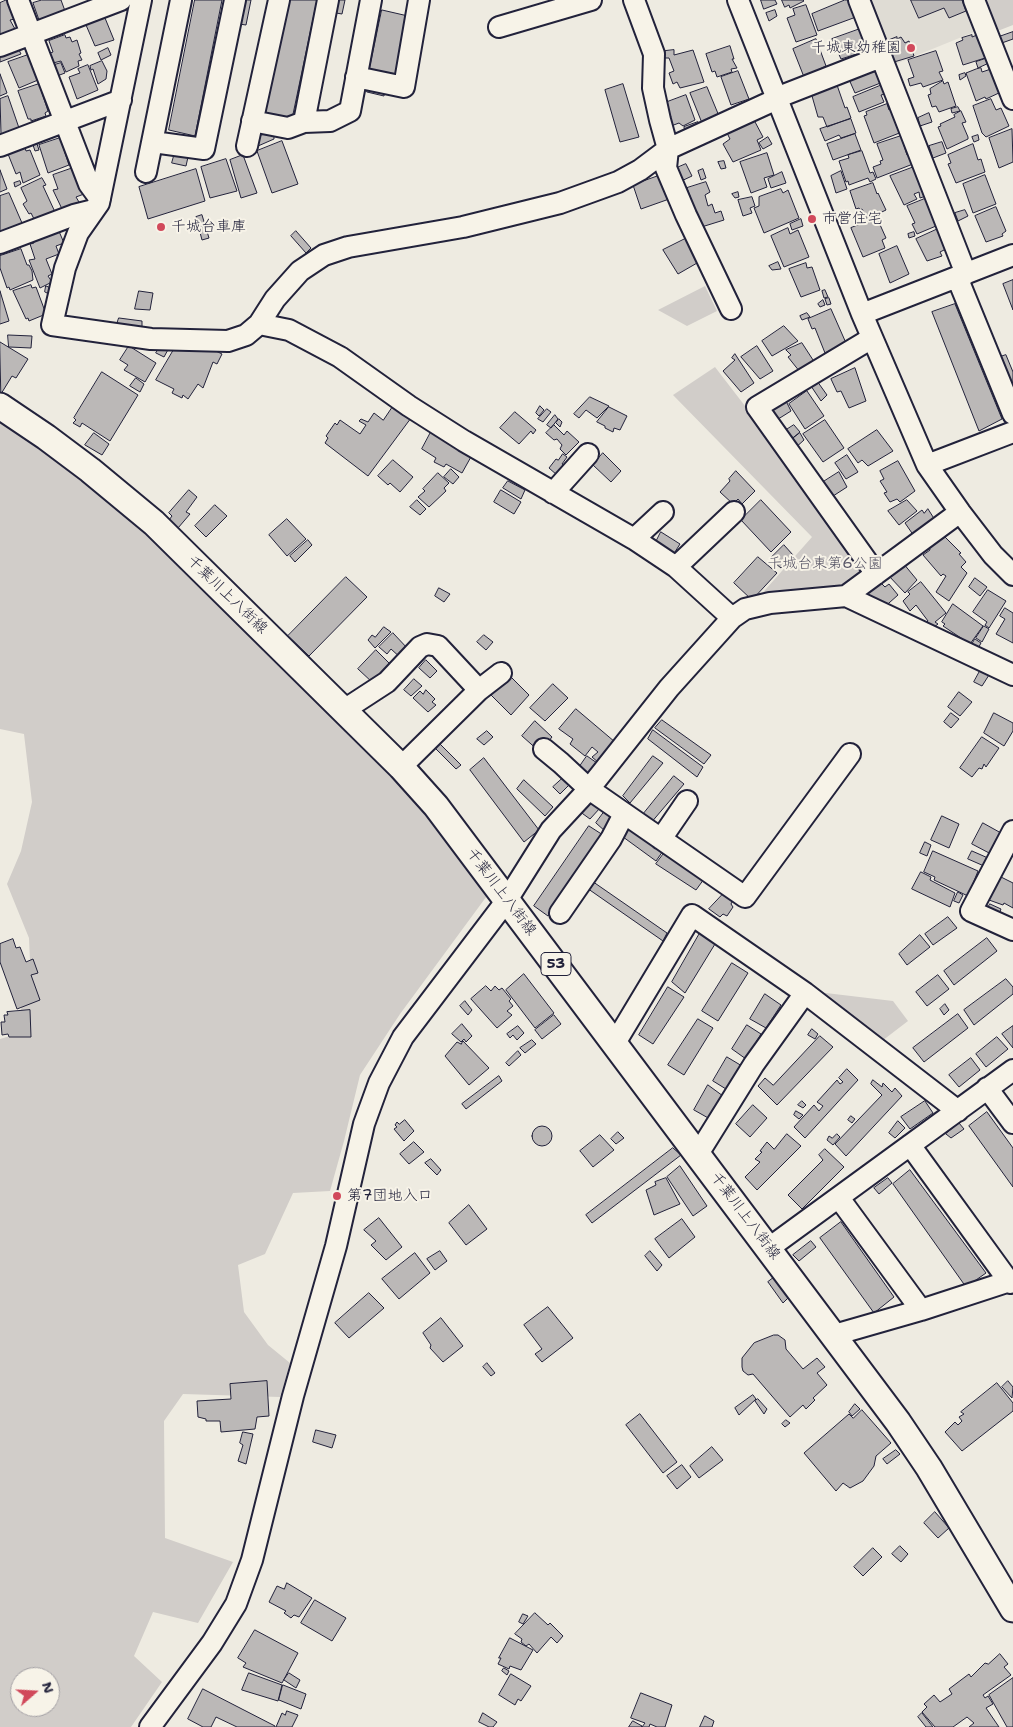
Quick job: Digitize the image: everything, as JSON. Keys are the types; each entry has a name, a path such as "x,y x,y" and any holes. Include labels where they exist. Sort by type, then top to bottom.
{"main road":[{"name":"千葉川上八街線","path":"0,406 90,470 154,524 402,767 436,806 898,1422 930,1468 1013,1609"}],"street":[{"path":"18,0 97,205"},
{"path":"0,46 121,0"},
{"path":"141,0 97,205 78,234 65,268 52,325 150,339 228,341 246,335 259,324 276,299 300,271 324,255 348,248 463,227 560,203 618,182 640,170 668,149 776,99 881,57"},
{"path":"146,172 181,0"},
{"path":"153,142 204,150 235,0"},
{"path":"247,146 279,0"},
{"path":"304,122 328,0"},
{"path":"252,121 288,128 304,122 330,121 350,111 370,0"},
{"path":"498,26 591,0"},
{"path":"634,0 654,54 653,88 668,149 666,168 686,215 731,309"},
{"path":"738,0 862,314 927,465 960,512 994,555 1013,575"},
{"path":"859,0 1013,414"},
{"path":"974,0 1013,99"},
{"path":"356,77 404,87 415,1"},
{"path":"0,146 121,100"},
{"path":"0,243 97,205"},
{"path":"862,314 1013,255"},
{"path":"259,324 289,330 340,357 417,411 464,441 634,538 676,568 732,618"},
{"path":"872,338 757,407 876,574"},
{"path":"927,465 1013,432"},
{"path":"553,493 588,454"},
{"path":"634,538 663,512"},
{"path":"676,568 734,512"},
{"path":"846,596 960,512"},
{"path":"150,1727 212,1643 236,1604 252,1560 293,1396 336,1246 364,1124 379,1083 403,1037 508,900 551,830 589,789 670,688 732,618 745,609 770,602 846,596 1013,675"},
{"path":"344,710 387,682 420,647 427,644 438,646 479,690"},
{"path":"402,767 479,690 501,673"},
{"path":"544,750 566,756 589,789 745,897 850,754"},
{"path":"661,839 687,801"},
{"path":"560,913 611,839 624,814"},
{"path":"1013,831 971,911 1013,930"},
{"path":"615,1043 692,915 805,993 958,1111"},
{"path":"698,1154 754,1064 805,993"},
{"path":"769,1248 1013,1070"},
{"path":"987,1088 1013,1124"},
{"path":"834,1335 1011,1281 910,1145"},
{"path":"839,1198 921,1310"}],"shaded area":[{"name":"千城東幼稚園","path":"867,0 967,0 979,30 893,65"}],"green space":[{"path":"982,0 1013,0 1013,25 995,32"},
{"path":"705,286 717,311 687,326 658,310"},
{"name":"千城台東第6公園","path":"715,367 862,566 861,574 839,590 758,598 812,537 673,395"},
{"path":"0,411 95,482 420,795 492,889 400,1014 360,1075 330,1191 293,1193 265,1254 238,1265 244,1312 268,1345 290,1363 280,1397 183,1394 164,1421 165,1538 233,1562 198,1623 153,1612 134,1656 162,1682 131,1727 0,1727 0,1039 10,1036 31,985 29,938 7,884 21,851 32,802 24,734 0,729"},
{"path":"809,991 893,1001 908,1021 878,1044"}],"building":[{"path":"7,0 15,19 10,20 15,29 0,36 0,3"},
{"path":"42,0 61,0 65,11 39,20 33,3"},
{"path":"195,0 222,0 195,136 169,130"},
{"path":"244,0 251,0 246,25 239,24"},
{"path":"289,0 317,0 292,119 265,113"},
{"path":"339,0 345,0 342,14 336,13"},
{"path":"761,0 775,0 777,4 764,9"},
{"path":"782,0 804,1 790,8 789,5 785,7"},
{"path":"848,0 856,17 818,31 812,14"},
{"path":"911,0 962,0 966,11 949,18 944,8 919,18"},
{"path":"806,5 817,35 796,42 787,18 795,15 793,9"},
{"path":"382,10 408,16 395,78 369,72"},
{"path":"775,10 777,16 769,21 766,13"},
{"path":"105,18 114,40 95,46 86,25"},
{"path":"860,29 866,41 861,43 863,52 841,59 832,39"},
{"path":"1013,32 1013,39 999,44 996,38"},
{"path":"65,35 66,38 70,37 72,42 77,40 82,60 78,61 79,66 66,72 61,61 53,63 48,54 53,52 49,41"},
{"path":"972,35 972,37 977,35 985,58 963,65 956,43 963,40 962,38"},
{"path":"897,37 897,39 901,37 905,43 909,41 914,56 894,62 887,41"},
{"path":"816,39 826,66 804,77 793,49"},
{"path":"730,46 734,59 732,59 737,68 731,69 732,72 717,77 715,71 712,72 706,54"},
{"path":"18,48 21,54 0,62 0,57"},
{"path":"108,48 111,55 101,60 98,53"},
{"path":"674,50 674,55 693,50 704,82 680,88 677,82 673,84 669,73 674,71 669,58 664,58 665,51"},
{"path":"936,51 943,71 939,72 943,80 923,87 921,83 910,86 908,79 914,77 908,60"},
{"path":"28,55 38,80 19,88 8,62"},
{"path":"988,58 991,62 978,68 976,62"},
{"path":"102,61 107,71 106,79 98,84 93,69 91,70 90,66"},
{"path":"61,63 65,73 57,76 51,66"},
{"path":"88,65 98,90 77,99 69,77 80,73 78,69"},
{"path":"981,68 982,72 991,69 996,86 998,85 1001,92 986,99 985,97 976,101 966,73"},
{"path":"870,69 878,72 883,82 855,93 848,77"},
{"path":"738,71 749,99 731,105 721,77"},
{"path":"965,73 966,76 960,80 959,75"},
{"path":"0,74 7,93 0,96"},
{"path":"943,81 944,84 948,82 956,106 939,112 936,106 932,107 928,95 931,94 930,89"},
{"path":"39,84 48,111 45,113 46,116 31,121 31,119 28,119 18,91"},
{"path":"623,84 639,137 620,142 605,90"},
{"path":"369,85 385,89 384,96 367,92"},
{"path":"837,85 845,108 847,107 851,118 827,127 823,117 818,117 812,96"},
{"path":"882,85 885,94 881,95 884,102 859,112 853,97"},
{"path":"707,87 719,116 702,123 690,93"},
{"path":"686,95 695,120 683,126 679,123 671,126 662,104"},
{"path":"8,96 19,128 1,134 0,99"},
{"path":"991,99 996,110 1001,108 1009,126 986,137 982,133 973,106"},
{"path":"887,104 889,110 891,109 893,117 897,116 902,132 874,143 864,116 867,115 866,112"},
{"path":"958,107 960,111 952,113 951,109"},
{"path":"961,111 966,122 962,123 968,139 947,149 938,127"},
{"path":"929,113 932,122 920,126 918,118"},
{"path":"851,119 856,133 841,138 839,135 825,141 820,129"},
{"path":"754,120 763,137 757,140 761,150 733,162 723,144 730,139 726,131"},
{"path":"698,122 700,127 685,132 684,127"},
{"path":"1012,129 1013,162 999,168 989,138"},
{"path":"274,133 274,139 258,146 257,136"},
{"path":"855,134 861,150 833,160 827,144"},
{"path":"978,135 979,140 974,142 972,137"},
{"path":"901,136 907,155 910,154 913,164 877,178 873,167 881,164 880,161 883,160 877,144"},
{"path":"768,137 772,144 763,149 759,143"},
{"path":"60,138 69,165 48,173 39,145"},
{"path":"36,141 39,150 35,151 32,142"},
{"path":"282,141 298,184 272,193 257,151"},
{"path":"942,142 946,153 933,158 929,146"},
{"path":"973,144 978,160 981,159 985,172 956,183 948,164 951,163 948,155"},
{"path":"25,147 26,151 30,150 40,175 23,183 20,172 16,174 8,154"},
{"path":"862,151 870,173 873,172 876,179 870,182 868,178 849,185 848,181 846,182 839,161 849,158 848,155"},
{"path":"767,153 774,175 764,178 767,187 751,193 740,162"},
{"path":"243,155 257,193 241,198 230,160"},
{"path":"174,156 188,157 186,166 172,163"},
{"path":"226,159 237,191 210,198 201,167"},
{"path":"724,161 726,168 721,169 718,162"},
{"path":"686,164 692,176 677,183 672,170"},
{"path":"914,167 929,195 920,198 919,192 914,194 917,199 904,205 890,176"},
{"path":"73,168 84,194 76,197 79,202 62,209 53,190 58,189 53,175"},
{"path":"196,169 205,201 148,219 139,187"},
{"path":"703,169 706,178 701,180 698,171"},
{"path":"0,170 7,189 0,192"},
{"path":"841,171 847,189 836,193 831,176"},
{"path":"782,172 786,183 771,188 768,179"},
{"path":"664,174 672,198 641,209 633,185"},
{"path":"985,175 996,204 973,213 963,184"},
{"path":"42,178 46,185 43,186 55,212 34,219 23,204 27,201 21,188"},
{"path":"20,181 21,184 15,187 14,183"},
{"path":"706,182 710,192 705,195 708,206 712,204 715,213 721,211 724,220 695,229 685,203 691,199 687,188"},
{"path":"873,183 886,210 867,219 862,209 856,209 850,191"},
{"path":"781,189 783,193 788,190 799,218 764,233 754,208 759,206 759,197"},
{"path":"738,192 739,197 735,198 732,194"},
{"path":"9,193 22,223 0,232 0,196"},
{"path":"752,197 755,206 750,208 752,213 743,216 738,200"},
{"path":"927,198 936,226 917,234 912,224 915,223 907,206"},
{"path":"996,207 1006,231 1002,234 1003,236 986,242 975,216"},
{"path":"965,210 968,216 958,221 955,213"},
{"path":"202,215 209,238 202,240 196,217"},
{"path":"877,218 886,238 882,240 885,248 863,257 851,228"},
{"path":"801,219 803,226 792,230 790,224"},
{"path":"788,228 790,234 798,230 809,257 784,267 771,236"},
{"path":"58,229 64,243 56,246 59,254 46,259 52,274 48,276 52,282 40,288 29,260 35,259 30,244 34,243 33,239"},
{"path":"938,229 946,249 940,252 942,256 927,261 916,239"},
{"path":"296,231 311,248 306,253 291,236"},
{"path":"914,232 915,236 909,238 908,234"},
{"path":"689,237 704,259 678,274 663,250"},
{"path":"897,246 909,274 890,283 879,254"},
{"path":"21,249 27,265 29,265 32,271 33,280 10,290 9,287 7,288 0,268 0,256"},
{"path":"778,262 781,269 772,270 769,266"},
{"path":"806,263 807,268 812,267 820,290 801,297 789,269"},
{"path":"1013,280 1013,310 1003,284"},
{"path":"31,285 32,288 36,287 46,314 29,321 28,318 26,319 13,291"},
{"path":"46,286 51,288 49,294 45,292"},
{"path":"825,290 828,297 824,298 822,291"},
{"path":"0,291 9,321 0,324"},
{"path":"139,291 153,293 150,310 135,309"},
{"path":"829,298 831,304 827,305 825,299"},
{"path":"823,300 825,305 820,307 818,304"},
{"path":"955,304 1002,419 979,431 932,312"},
{"path":"831,309 846,343 825,353 815,328 812,329 808,319"},
{"path":"807,313 810,317 802,320 800,316"},
{"path":"119,318 142,321 142,329 116,327"},
{"path":"784,326 798,341 772,356 762,341"},
{"path":"8,335 32,336 31,348 9,347"},
{"path":"0,342 28,359 16,378 12,376 1,394"},
{"path":"802,343 815,363 800,372 788,357 791,355 786,350"},
{"path":"162,345 170,346 164,357 156,353"},
{"path":"129,346 156,363 145,382 124,370 128,365 120,360"},
{"path":"176,346 219,347 216,351 222,354 217,364 213,362 203,388 198,384 188,399 183,395 182,398 172,393 174,389 156,380"},
{"path":"757,346 773,371 760,379 741,357"},
{"path":"735,354 754,383 741,392 723,371 735,360 732,358"},
{"path":"1006,355 1013,372 1013,388 1000,357"},
{"path":"855,368 866,401 849,408 841,391 837,392 831,379"},
{"path":"102,372 138,395 110,441 82,423 80,427 73,423 76,420 74,418"},
{"path":"136,378 144,384 140,392 130,386"},
{"path":"817,381 827,395 821,401 811,386"},
{"path":"807,391 824,416 805,429 789,404"},
{"path":"590,397 609,406 597,418 586,410 579,418 574,414"},
{"path":"785,399 791,411 775,421 768,409"},
{"path":"394,405 411,418 368,476 325,443 328,438 326,436 335,423 337,425 340,420 360,434 366,425 359,421 361,419 368,422 374,413 383,420"},
{"path":"540,406 544,410 539,416 536,413"},
{"path":"609,407 627,416 620,430 614,428 613,432 597,422"},
{"path":"547,409 551,412 543,422 538,419"},
{"path":"515,412 536,430 533,434 531,431 519,444 500,428"},
{"path":"555,415 558,419 551,428 547,425"},
{"path":"559,419 562,422 560,427 556,423"},
{"path":"825,420 844,448 823,462 803,434"},
{"path":"554,425 564,435 567,431 579,442 566,455 560,449 562,445 557,439 554,440 546,433"},
{"path":"794,425 800,432 789,441 783,432"},
{"path":"877,430 893,451 868,466 862,460 858,463 848,449"},
{"path":"431,432 472,455 462,473 446,464 444,467 434,462 436,458 422,449"},
{"path":"94,433 109,444 102,455 85,445"},
{"path":"800,433 804,440 794,449 790,441"},
{"path":"603,453 621,471 611,482 593,465"},
{"path":"563,454 567,457 562,464 565,466 557,475 549,468"},
{"path":"847,455 858,472 846,479 835,463"},
{"path":"393,460 413,477 400,492 378,476"},
{"path":"898,461 915,491 900,502 897,499 890,502 884,493 887,492 880,481 884,479 880,471"},
{"path":"451,469 459,477 453,484 444,477"},
{"path":"736,471 755,491 742,504 738,499 733,504 720,492"},
{"path":"839,472 847,487 830,498 820,484"},
{"path":"438,473 449,483 444,488 446,491 429,507 418,497 425,491 423,489"},
{"path":"508,481 525,490 521,499 503,488"},
{"path":"189,490 197,497 186,512 190,514 178,528 169,520 172,516 169,513"},
{"path":"501,490 521,502 514,514 494,502"},
{"path":"417,500 426,509 420,515 410,507"},
{"path":"761,500 791,532 771,552 741,520"},
{"path":"907,500 917,511 899,525 888,511"},
{"path":"215,505 227,516 206,537 195,526"},
{"path":"928,509 935,520 914,536 905,523 922,510 924,513"},
{"path":"287,519 306,539 287,556 269,535"},
{"path":"661,532 680,544 673,555 656,542"},
{"path":"943,535 961,553 959,554 966,562 961,567 967,573 949,601 936,592 946,576 943,574 941,576 923,555 930,550 929,546"},
{"path":"308,540 312,545 295,562 290,556"},
{"path":"784,545 793,555 781,568 770,559"},
{"path":"758,557 777,573 752,600 734,583"},
{"path":"903,563 917,580 905,593 888,575"},
{"path":"346,577 367,597 309,656 288,636"},
{"path":"975,578 987,587 980,596 969,587"},
{"path":"880,582 885,587 889,584 898,595 881,610 866,593"},
{"path":"921,582 946,613 935,622 938,624 930,630 924,625 928,621 916,605 910,611 903,601 910,594 908,592"},
{"path":"439,588 450,594 444,602 435,596"},
{"path":"988,590 1006,601 989,628 985,625 987,622 973,612"},
{"path":"953,604 983,626 970,644 943,626 945,624 942,622"},
{"path":"1005,608 1013,613 1013,643 996,634 1005,619 1000,616"},
{"path":"984,626 989,629 982,642 976,638"},
{"path":"384,627 391,632 375,648 368,640 372,635 375,637"},
{"path":"393,633 409,650 402,659 391,649 387,654 379,647"},
{"path":"484,635 493,642 486,650 477,642"},
{"path":"975,639 981,643 975,654 969,650"},
{"path":"376,650 392,666 373,683 358,669"},
{"path":"426,660 437,671 430,678 419,668"},
{"path":"980,671 989,675 982,686 974,682"},
{"path":"507,673 529,695 511,715 489,693"},
{"path":"414,679 422,686 411,696 404,690"},
{"path":"553,684 568,698 545,721 530,708"},
{"path":"426,690 435,699 432,702 436,705 428,712 413,698 420,691 423,694"},
{"path":"959,692 972,702 960,716 948,707"},
{"path":"576,709 615,742 599,763 592,757 598,752 592,747 585,756 570,744 573,739 559,729"},
{"path":"951,713 959,719 951,728 944,722"},
{"path":"994,713 1013,723 1013,731 1004,746 984,733"},
{"path":"662,720 711,755 704,764 655,728"},
{"path":"535,721 552,737 540,752 522,736"},
{"path":"653,730 703,767 697,777 648,739"},
{"path":"487,731 493,737 484,745 477,739"},
{"path":"982,737 999,748 986,767 984,764 982,769 979,768 972,777 960,768"},
{"path":"440,744 461,765 456,769 436,749"},
{"path":"587,756 597,763 588,776 578,769"},
{"path":"653,756 663,763 630,803 623,796"},
{"path":"484,758 539,830 524,842 470,770"},
{"path":"674,776 684,784 650,824 641,817"},
{"path":"563,778 571,783 560,794 553,787"},
{"path":"524,780 553,807 545,816 517,789"},
{"path":"590,799 600,808 590,819 579,811"},
{"path":"607,808 618,816 606,832 596,823"},
{"path":"942,816 959,824 949,848 931,840"},
{"path":"983,823 1001,833 991,854 972,844"},
{"path":"589,826 603,835 548,916 534,906"},
{"path":"625,826 663,851 656,861 619,834"},
{"path":"925,842 931,845 927,856 920,853"},
{"path":"933,851 978,871 968,896 934,880 935,877 924,872"},
{"path":"972,851 988,858 984,866 968,859"},
{"path":"665,852 704,879 696,890 656,864"},
{"path":"921,872 931,877 930,880 955,893 950,907 912,889"},
{"path":"1001,877 1013,883 1013,908 1004,903 1003,905 989,900"},
{"path":"589,879 667,933 663,941 584,886"},
{"path":"725,892 733,900 731,904 733,907 727,916 723,914 720,917 709,909"},
{"path":"958,892 963,895 959,903 954,901"},
{"path":"990,904 1001,909 999,914 987,910"},
{"path":"948,917 957,928 933,945 925,934"},
{"path":"700,933 715,944 685,993 672,982"},
{"path":"920,935 930,947 907,965 899,954"},
{"path":"987,938 997,951 954,985 944,971"},
{"path":"13,939 16,948 20,947 26,962 33,959 38,973 31,975 40,1000 17,1009 0,962 0,944"},
{"path":"732,963 748,973 718,1021 702,1011"},
{"path":"524,974 554,1013 535,1028 506,990"},
{"path":"938,975 949,989 927,1006 916,992"},
{"path":"1006,979 1013,987 1013,994 974,1025 964,1010"},
{"path":"486,986 491,991 495,986 499,990 502,988 511,999 509,1001 513,1006 507,1011 512,1015 497,1028 471,999"},
{"path":"668,987 684,997 653,1044 639,1035"},
{"path":"765,994 781,1005 766,1028 750,1019"},
{"path":"465,1001 472,1010 468,1015 460,1006"},
{"path":"945,1004 949,1010 944,1015 940,1009"},
{"path":"30,1010 31,1037 9,1037 8,1034 2,1035 1,1022 5,1022 4,1015 8,1015 7,1012"},
{"path":"958,1014 968,1028 924,1062 913,1048"},
{"path":"554,1015 561,1024 542,1039 535,1030"},
{"path":"698,1019 713,1028 684,1075 668,1065"},
{"path":"462,1024 472,1036 466,1042 464,1039 461,1042 452,1034"},
{"path":"747,1025 761,1034 746,1059 732,1049"},
{"path":"518,1026 524,1033 517,1040 513,1035 510,1038 507,1034"},
{"path":"1013,1026 1013,1048 1002,1034"},
{"path":"812,1029 818,1034 815,1039 808,1035"},
{"path":"820,1036 833,1047 777,1105 758,1086 765,1078 773,1085"},
{"path":"997,1037 1008,1049 986,1067 976,1054"},
{"path":"532,1040 536,1044 525,1053 520,1048"},
{"path":"463,1041 489,1068 469,1085 445,1056 457,1042 461,1044"},
{"path":"518,1051 521,1055 509,1066 506,1063"},
{"path":"727,1057 742,1066 726,1089 713,1081"},
{"path":"971,1058 980,1070 959,1087 949,1075"},
{"path":"847,1069 858,1080 805,1138 794,1127 814,1105 819,1111 823,1106 817,1102 837,1080 840,1084 843,1082 839,1078"},
{"path":"499,1076 502,1081 466,1109 462,1104"},
{"path":"873,1080 882,1087 883,1083 892,1092 895,1088 902,1096 846,1156 835,1144 882,1095 871,1084"},
{"path":"708,1085 723,1096 710,1119 694,1110"},
{"path":"802,1101 806,1105 803,1108 798,1105"},
{"path":"925,1101 933,1113 910,1129 901,1117"},
{"path":"753,1105 767,1118 750,1137 736,1124"},
{"path":"796,1111 803,1115 799,1119 794,1115"},
{"path":"987,1112 1013,1148 1013,1187 969,1126"},
{"path":"851,1116 855,1119 852,1123 848,1120"},
{"path":"405,1120 414,1131 404,1141 394,1129 397,1127 395,1125 397,1122 399,1124"},
{"path":"898,1121 905,1128 895,1138 889,1133"},
{"path":"959,1123 964,1129 951,1138 946,1134"},
{"path":"542,1126 549,1129 552,1136 549,1143 542,1146 535,1143 532,1136 535,1129"},
{"path":"618,1132 624,1138 616,1144 611,1139"},
{"path":"787,1134 801,1146 757,1190 745,1177 760,1162 755,1159 762,1152 760,1151 767,1142 774,1149"},
{"path":"837,1134 840,1137 833,1145 827,1140 829,1136 832,1138"},
{"path":"600,1135 614,1150 593,1167 580,1151"},
{"path":"414,1142 424,1152 409,1164 400,1154"},
{"path":"673,1148 681,1155 592,1223 586,1215"},
{"path":"825,1149 844,1167 802,1209 788,1195 823,1160 819,1155"},
{"path":"431,1159 441,1170 437,1175 425,1163"},
{"path":"680,1166 707,1206 693,1216 667,1177"},
{"path":"910,1170 986,1273 966,1287 893,1184"},
{"path":"666,1178 680,1204 654,1215 646,1190 656,1185 655,1182"},
{"path":"888,1178 892,1183 879,1194 874,1188"},
{"path":"469,1205 487,1229 466,1245 449,1223"},
{"path":"379,1218 402,1247 386,1260 371,1245 376,1241 364,1230"},
{"path":"682,1219 695,1237 669,1258 655,1239"},
{"path":"841,1222 894,1297 874,1313 820,1238"},
{"path":"811,1241 816,1247 799,1261 793,1255"},
{"path":"440,1251 447,1261 435,1270 427,1259"},
{"path":"650,1251 662,1265 657,1271 645,1256"},
{"path":"415,1253 430,1273 399,1299 382,1279"},
{"path":"776,1276 791,1295 783,1303 768,1282"},
{"path":"369,1293 384,1308 349,1338 335,1323"},
{"path":"548,1307 573,1338 542,1362 535,1354 542,1349 524,1325"},
{"path":"441,1318 463,1346 443,1362 430,1348 431,1345 423,1333"},
{"path":"778,1335 785,1340 786,1349 803,1369 817,1358 825,1367 817,1373 827,1385 813,1398 815,1400 806,1409 803,1405 790,1417 753,1374 748,1375 743,1371 742,1367 742,1358 754,1343"},
{"path":"487,1363 495,1373 491,1376 483,1367"},
{"path":"267,1381 269,1416 257,1417 255,1429 221,1432 220,1421 206,1421 206,1419 198,1417 197,1401 231,1399 230,1384"},
{"path":"1008,1381 1013,1387 1012,1398 1002,1387"},
{"path":"997,1383 1013,1403 1013,1411 962,1451 945,1432 955,1422 958,1425 962,1421 959,1417 964,1414 961,1412"},
{"path":"753,1395 756,1399 739,1415 735,1408"},
{"path":"758,1399 767,1409 764,1414 755,1401"},
{"path":"855,1404 860,1409 852,1416 849,1412"},
{"path":"862,1410 891,1443 876,1456 874,1466 863,1481 850,1488 843,1483 836,1491 804,1453 849,1414 853,1418"},
{"path":"640,1414 677,1462 663,1473 626,1425"},
{"path":"786,1420 790,1423 785,1427 782,1424"},
{"path":"316,1430 336,1435 332,1448 313,1442"},
{"path":"243,1432 253,1434 246,1464 238,1461 243,1445 240,1443"},
{"path":"712,1447 723,1460 699,1478 690,1466"},
{"path":"896,1450 900,1454 887,1464 883,1459"},
{"path":"682,1465 691,1477 677,1489 667,1476"},
{"path":"935,1512 949,1528 938,1538 924,1523"},
{"path":"900,1546 908,1554 901,1562 892,1554"},
{"path":"873,1548 882,1557 863,1576 854,1567"},
{"path":"287,1583 312,1598 299,1617 294,1615 291,1618 284,1613 286,1611 269,1602 277,1586 284,1589"},
{"path":"315,1600 346,1618 332,1641 301,1623"},
{"path":"535,1613 548,1625 550,1623 563,1636 557,1643 551,1637 537,1653 529,1644 526,1646 521,1642 522,1639 515,1634"},
{"path":"523,1614 528,1616 523,1624 519,1622"},
{"path":"255,1630 298,1653 282,1683 243,1667 246,1663 238,1658"},
{"path":"510,1638 533,1650 521,1670 510,1666 509,1669 498,1664 501,1658 499,1658"},
{"path":"1000,1654 1008,1664 1004,1667 1011,1675 983,1695 985,1698 988,1696 993,1704 986,1708 999,1727 969,1727 974,1723 967,1717 953,1727 935,1727 922,1712 927,1707 924,1704 934,1695 940,1702 952,1694 949,1689 969,1674 971,1677 985,1663 988,1664"},
{"path":"504,1668 509,1671 507,1675 502,1671"},
{"path":"249,1673 282,1685 278,1701 242,1690"},
{"path":"289,1673 300,1680 296,1688 284,1680"},
{"path":"511,1674 531,1686 521,1701 518,1699 515,1705 499,1695"},
{"path":"1013,1678 1013,1727 1007,1727 989,1695"},
{"path":"283,1685 306,1694 301,1709 279,1700"},
{"path":"203,1689 275,1727 237,1727 216,1717 211,1727 203,1727 188,1719"},
{"path":"641,1693 672,1705 665,1727 657,1727 650,1724 649,1727 642,1727 645,1723 631,1718"},
{"path":"287,1711 298,1715 292,1727 276,1727 282,1713 285,1715"},
{"path":"483,1713 497,1722 493,1727 479,1722"},
{"path":"922,1713 933,1727 926,1727 918,1717"},
{"path":"705,1716 714,1721 712,1727 700,1727"},
{"path":"633,1721 642,1726 629,1727"}],"place":[{"name":"千城東幼稚園","path":"911,48"},
{"name":"市営住宅","path":"812,219"},
{"name":"千城台車庫","path":"161,227"},
{"name":"第7団地入口","path":"337,1196"}]}
